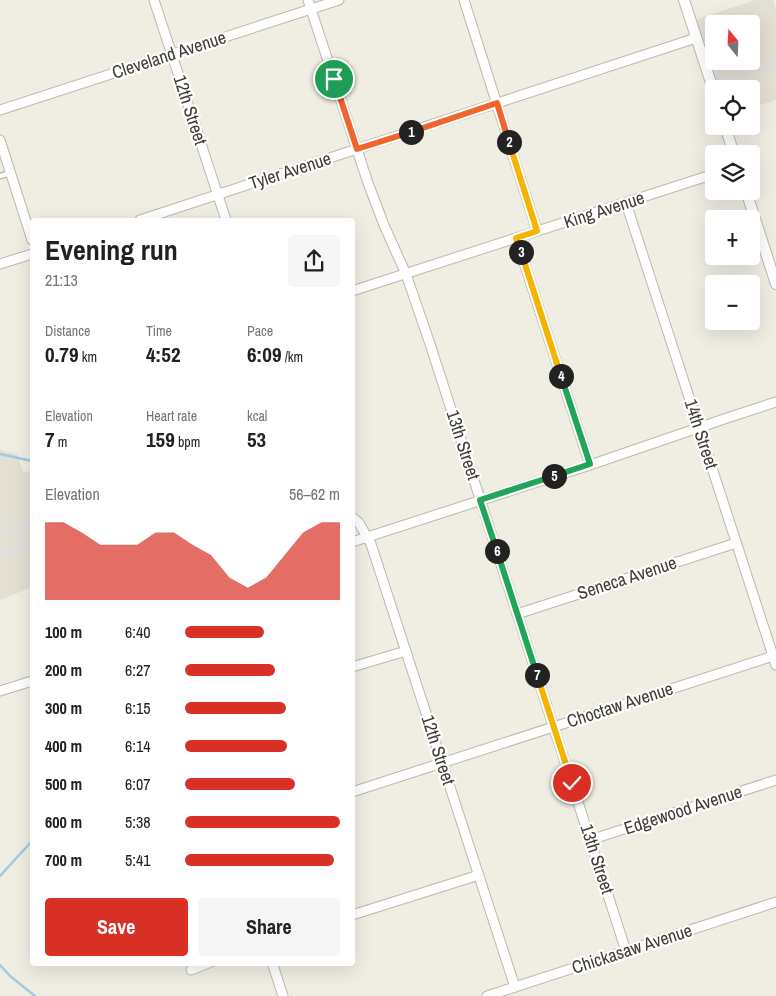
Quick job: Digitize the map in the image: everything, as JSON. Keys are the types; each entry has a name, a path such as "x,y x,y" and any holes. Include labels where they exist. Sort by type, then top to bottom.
{"street":[{"name":"12th Street","path":"154,0 225,218"},
{"name":"Cleveland Avenue","path":"0,110 172,54 310,4 339,0"},
{"path":"464,0 537,231"},
{"path":"684,0 710,80"},
{"name":"13th Street","path":"310,4 357,149 384,225 406,274 433,353 626,951"},
{"name":"Tyler Avenue","path":"146,218 696,38"},
{"path":"0,140 30,234"},
{"name":"King Avenue","path":"355,290 705,177"},
{"path":"749,200 774,268 776,284"},
{"name":"14th Street","path":"626,203 774,661"},
{"path":"516,238 590,464"},
{"path":"0,264 30,255"},
{"path":"355,541 776,402"},
{"name":"12th Street","path":"355,520 368,537 374,552 515,987"},
{"name":"Seneca Avenue","path":"517,614 736,543"},
{"path":"355,667 406,650"},
{"name":"Choctaw Avenue","path":"355,791 554,727 774,661"},
{"path":"0,691 30,682"},
{"name":"Edgewood Avenue","path":"590,840 776,780"},
{"path":"355,914 480,875"},
{"name":"Chickasaw Avenue","path":"487,996 776,902"},
{"path":"191,970 200,966"},
{"path":"273,966 283,996"}],"lane":[{"path":"0,176 11,173"}],"shaded area":[{"path":"755,0 773,0 776,9 776,100 760,105 760,80 714,80 711,70 760,70 760,15 710,15"},
{"path":"705,17 705,51 695,20"},
{"path":"705,23 705,52 697,26"},
{"path":"776,60 776,67 736,80 726,80 725,77 746,70 760,70 760,65"},
{"path":"711,70 720,70 724,80 714,80"},
{"path":"0,450 17,454 23,473 30,471 30,588 0,600"},
{"path":"30,521 30,528 0,538 0,531"},
{"path":"30,538 30,548 0,558 0,549"}],"waterway":[{"path":"0,454 30,461"},
{"path":"0,876 30,843"},
{"path":"0,965 10,976 35,996"}],"route":[{"path":"334,79 357,149 497,103 537,231 516,238 590,464 480,500 572,783"}]}
